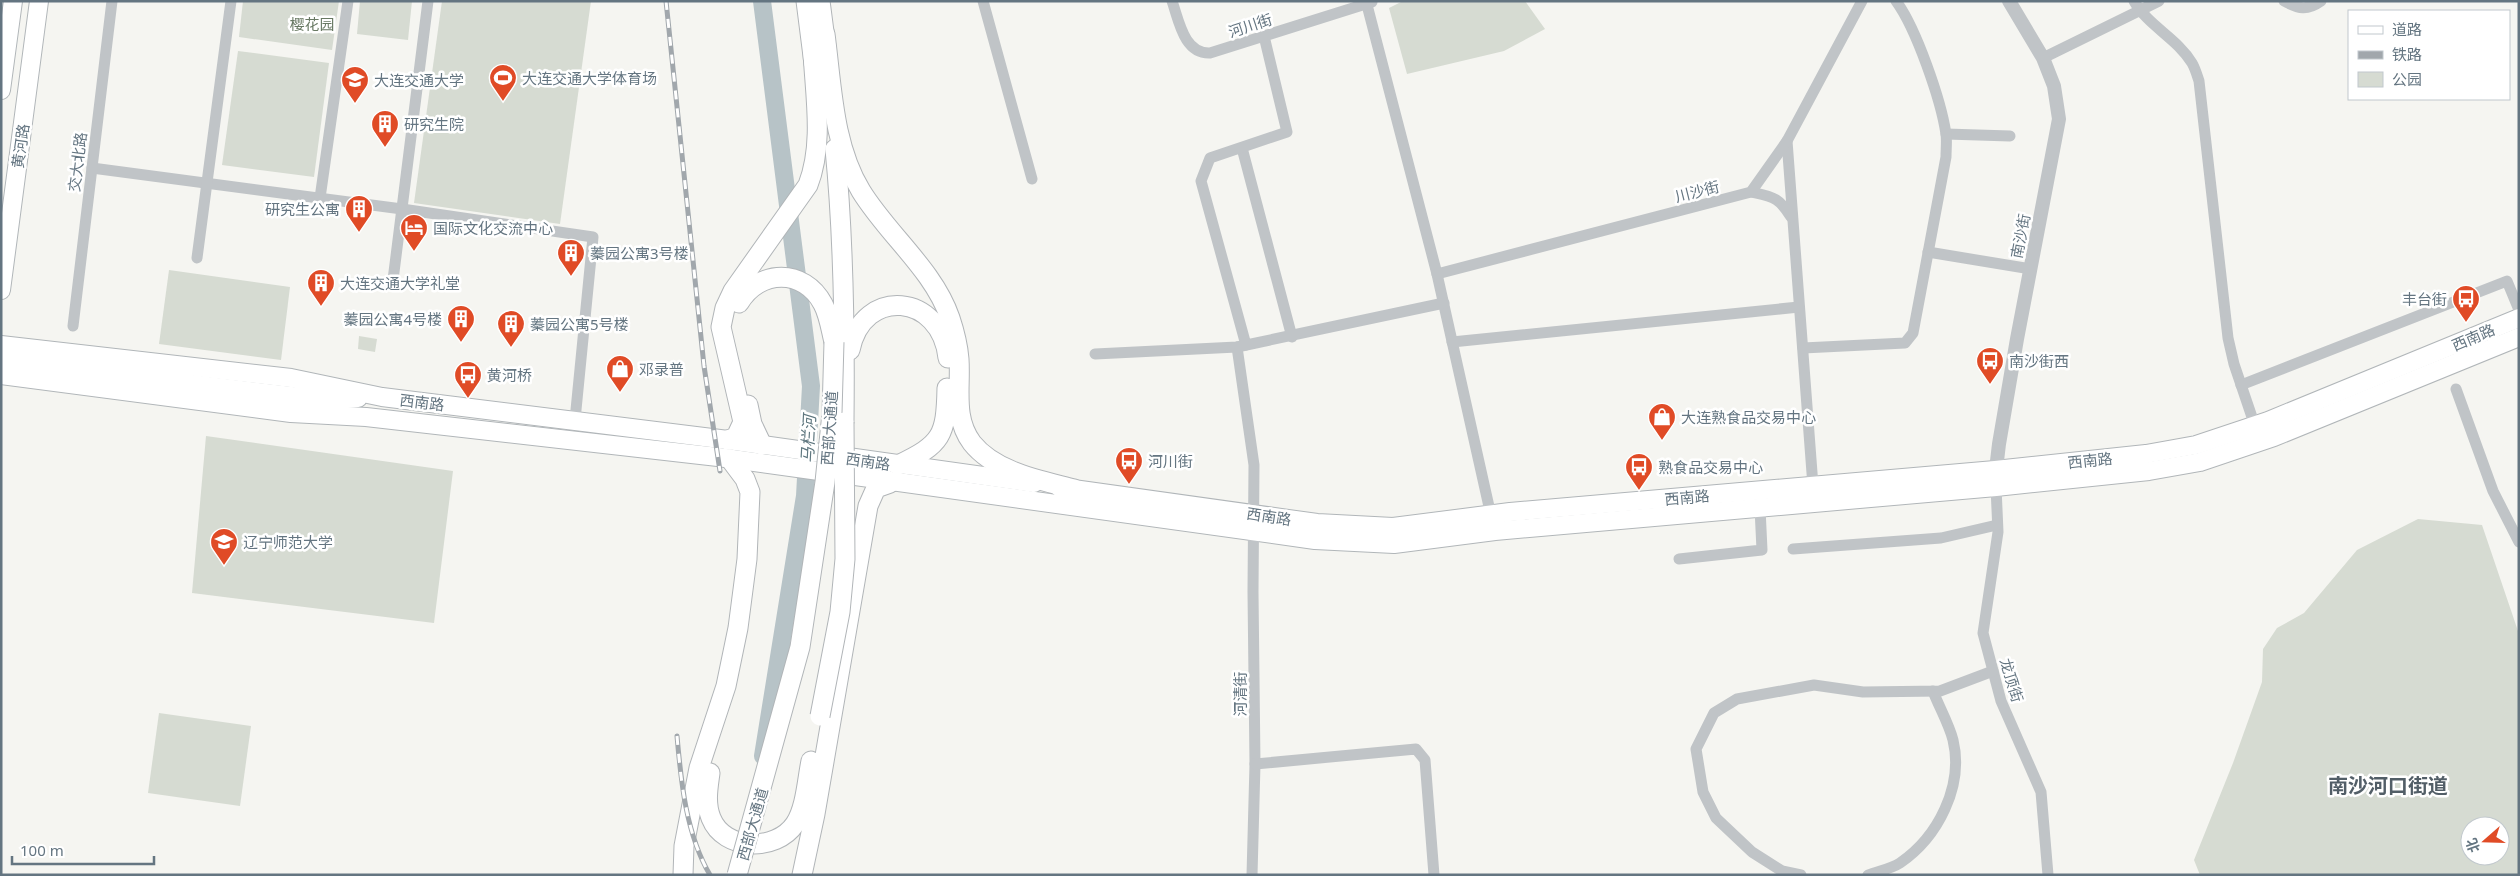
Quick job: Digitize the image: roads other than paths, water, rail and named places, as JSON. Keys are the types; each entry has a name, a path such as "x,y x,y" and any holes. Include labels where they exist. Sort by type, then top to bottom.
{"highway":[{"name":"西部大通道","path":"737,875 800,647 825,482 832,413 834,342 830,204 806,1"},
{"name":"西部大通道","path":"748,875 810,649 844,422 845,324 841,204 825,34 820,1"},
{"path":"825,34 842,153 861,191 940,293 951,320 959,358 957,396 961,422 971,441 981,453 998,465 1074,489"},
{"path":"683,875 684,846 699,768 726,686 738,628 747,559 750,514 747,485 729,449 742,422 721,327 725,308 733,291 808,185 815,166 817,149 813,52"},
{"path":"765,452 752,424 734,332 733,322 737,308 750,288 760,281 788,278 802,282 812,289 824,305 834,342"},
{"path":"845,376 854,332 868,317 890,306 906,304 920,310 944,339 948,356 945,425 938,439 922,454 898,465"},
{"path":"715,719 706,797 711,818 718,830 730,839 742,843 762,844 773,840 794,825 801,811 840,612 845,560 844,422"},
{"path":"802,875 815,814 868,506 876,488 890,482"}],"main road":[{"name":"黄河路","path":"1,290 39,1"},
{"path":"1,90 9,4"},
{"name":"西南路","path":"848,467 898,465 1317,523 1393,527 1760,508 1996,479 2196,445 2256,426 2519,318"},
{"name":"西南路","path":"1,375 291,413 765,452 848,467 890,482 1315,540 1394,544 1493,523 1813,486 2149,471 2200,462 2274,437 2519,337"},
{"name":"西南路","path":"1,345 291,378 382,397 575,420 729,449"},
{"path":"1,361 325,400 382,397"},
{"path":"325,400 376,419"}],"street":[{"name":"交大北路","path":"73,326 112,1"},
{"path":"198,258 231,1"},
{"path":"320,198 348,1"},
{"path":"393,280 428,1"},
{"path":"983,1 1032,178"},
{"name":"河川街","path":"1172,1 1187,43 1202,54 1370,3"},
{"path":"1793,221 1784,205 1774,197 1751,192 1787,141 1862,1"},
{"path":"1803,348 1905,342 1913,333 1946,157 1946,134 1926,64 1904,12 1896,1"},
{"name":"南沙街","path":"1996,479 2031,269 2059,119 2054,86 2042,58 2009,1"},
{"path":"2134,1 2140,12 2177,45 2192,63 2199,81 2228,338 2241,385 2256,426"},
{"path":"2042,58 2140,12 2159,1"},
{"path":"2284,1 2300,10 2313,7 2322,1"},
{"path":"1370,3 1437,274 1493,523"},
{"path":"1264,36 1287,132 1242,148 1292,337"},
{"path":"1946,134 2010,136"},
{"path":"1787,141 1813,486"},
{"name":"河清街","path":"1242,148 1210,158 1201,181 1241,346 1254,466 1255,764 1252,875"},
{"path":"92,168 402,208 593,237 575,420"},
{"name":"川沙街","path":"1437,274 1751,192"},
{"path":"1928,252 2031,269"},
{"path":"2241,385 2507,281 2519,310"},
{"path":"1094,354 1241,346 1292,337 1444,304"},
{"path":"1452,342 1800,307"},
{"path":"2456,389 2493,491 2519,542"},
{"name":"龙顶街","path":"1996,479 1998,525 1983,633 2001,701 2041,792 2048,875"},
{"path":"1679,559 1762,550 1760,508"},
{"path":"1794,549 1942,538 1998,525"},
{"path":"1801,875 1782,872 1752,852 1716,818 1703,792 1696,749 1714,713 1737,699 1814,686 1862,692 1940,691 1993,671"},
{"path":"1868,875 1899,863 1928,837 1948,805 1955,772 1953,741 1933,691"},
{"path":"1255,764 1416,749 1424,760 1434,875"}],"waterway":[{"name":"马栏河","path":"762,1 811,386 805,496 763,756"}],"railway":[{"path":"666,1 704,366 720,471"},
{"path":"677,736 680,771 690,825 695,842 710,875"}],"place":[{"name":"大连交通大学体育场","path":"503,102"},
{"name":"大连交通大学","path":"355,104"},
{"name":"研究生院","path":"385,148"},
{"name":"研究生公寓","path":"359,233"},
{"name":"国际文化交流中心","path":"414,252"},
{"name":"蓁园公寓3号楼","path":"571,277"},
{"name":"大连交通大学礼堂","path":"321,307"},
{"name":"丰台街","path":"2466,323"},
{"name":"蓁园公寓4号楼","path":"461,343"},
{"name":"蓁园公寓5号楼","path":"511,348"},
{"name":"南沙街西","path":"1990,385"},
{"name":"邓录普","path":"620,393"},
{"name":"黄河桥","path":"468,399"},
{"name":"大连熟食品交易中心","path":"1662,441"},
{"name":"河川街","path":"1129,485"},
{"name":"熟食品交易中心","path":"1639,491"},
{"name":"辽宁师范大学","path":"224,566"}],"district":[{"name":"南沙河口街道","path":"2388,785"}],"park label":[{"name":"樱花园","path":"312,24"}]}
